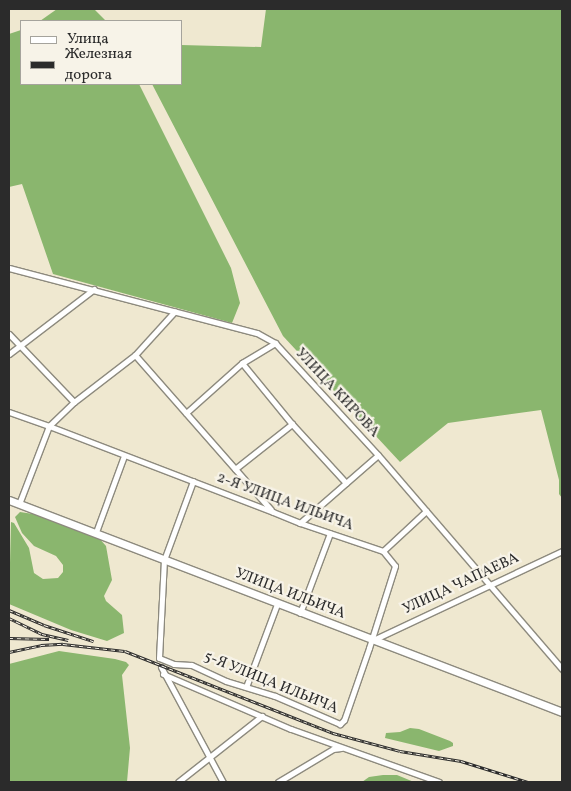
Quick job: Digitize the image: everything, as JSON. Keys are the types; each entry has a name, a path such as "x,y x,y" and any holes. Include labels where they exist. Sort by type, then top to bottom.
{"main road":[{"name":"УЛИЦА ИЛЬИЧА","path":"9,500 96,532 372,641 562,712"}],"street":[{"name":"УЛИЦА КИРОВА","path":"9,268 257,333 275,343 378,455 562,669"},
{"path":"9,354 94,289"},
{"path":"19,504 49,426 74,402 135,355 175,310"},
{"path":"9,334 18,346 74,402"},
{"path":"186,413 242,364 275,343"},
{"path":"135,355 273,512"},
{"path":"242,364 292,424 346,483"},
{"name":"2-Я УЛИЦА ИЛЬИЧА","path":"9,412 300,523 383,552"},
{"path":"235,469 292,424"},
{"path":"300,523 378,455"},
{"path":"96,532 124,456"},
{"path":"164,560 193,482"},
{"path":"372,641 395,566 383,552 426,511"},
{"path":"300,613 330,533"},
{"name":"УЛИЦА ЧАПАЕВА","path":"372,641 562,551"},
{"name":"5-Я УЛИЦА ИЛЬИЧА","path":"164,560 159,658 174,664 191,665 246,687 275,696 340,724 344,720 372,641"},
{"path":"246,687 277,604"},
{"path":"161,667 223,782"},
{"path":"164,674 341,748 439,782"},
{"path":"178,782 262,716"},
{"path":"278,782 333,750 341,748"}],"green space":[{"path":"57,9 94,9 105,20 41,20"},
{"path":"266,9 562,9 562,498 559,494 559,480 541,410 448,423 400,462 283,336 153,85 182,85 182,45 261,47"},
{"path":"20,30 20,85 140,85 231,268 240,303 232,323 53,274 22,184 9,187 9,34"},
{"path":"20,512 33,514 98,537 106,546 112,580 104,596 106,601 122,615 124,633 107,641 71,630 9,604 11,522 14,523 29,548 34,573 43,579 58,578 63,572 63,565 56,556 34,546 22,533 15,517"},
{"path":"59,651 115,659 126,662 129,665 122,675 130,748 127,782 9,782 9,664"},
{"path":"410,728 419,729 450,741 453,743 453,746 439,751 385,738 386,733 400,732"},
{"path":"397,775 414,782 362,782 369,777"}],"railway":[{"path":"9,610 44,625 93,641"},
{"path":"9,618 42,634 68,640"},
{"path":"9,638 49,639"},
{"path":"9,652 41,645 63,644 125,651 333,733 400,751 461,761 528,782"}]}
